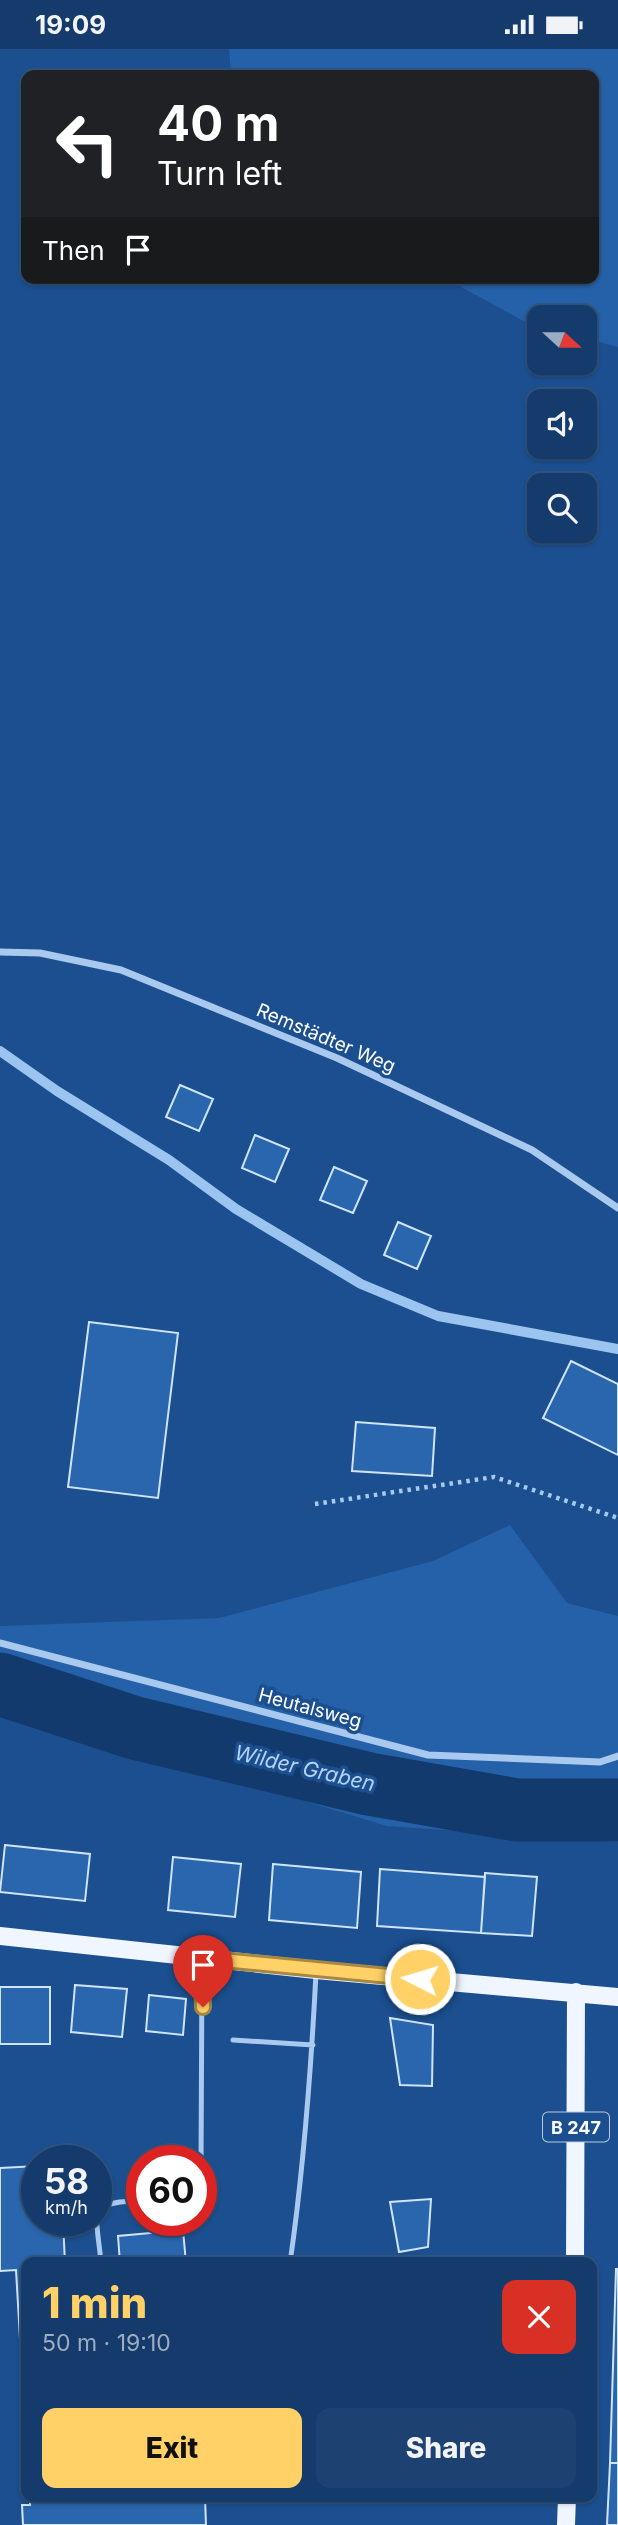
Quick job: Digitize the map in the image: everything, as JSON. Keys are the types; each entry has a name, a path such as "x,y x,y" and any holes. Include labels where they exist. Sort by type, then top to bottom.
{"main road":[{"path":"0,1935 316,1970 618,1997"},
{"name":"B 247","path":"575,2257 576,1992"},
{"path":"566,2525 567,2502"}],"street":[{"name":"Remstädter Weg","path":"0,952 40,953 121,970 337,1058 532,1150 618,1208"},
{"name":"Heutalsweg","path":"0,1643 428,1755 600,1762 618,1756"}],"lane":[{"path":"201,2145 202,1958"},
{"path":"291,2257 300,2190 313,2045 316,1970"},
{"path":"233,2040 313,2045"},
{"path":"101,2257 98,2219 100,2207 105,2203 126,2202"}],"path":[{"path":"315,1504 494,1477 618,1518"}],"shaded area":[{"path":"229,49 618,49 618,347 597,341 597,305 527,305 527,323 456,284 599,284 599,70 231,70"},
{"path":"510,1525 567,1603 618,1616 618,1842 387,1826 242,1782 0,1698 0,1626 219,1618 433,1561"}],"building":[{"path":"180,1085 213,1099 199,1131 166,1117"},
{"path":"255,1135 289,1149 275,1182 242,1168"},
{"path":"334,1167 367,1181 353,1213 320,1200"},
{"path":"398,1222 431,1236 417,1269 384,1255"},
{"path":"89,1322 178,1333 158,1498 68,1487"},
{"path":"571,1361 618,1384 618,1455 543,1418"},
{"path":"356,1422 435,1428 432,1476 352,1471"},
{"path":"5,1845 90,1854 85,1901 0,1892"},
{"path":"173,1857 241,1864 235,1917 168,1910"},
{"path":"273,1864 361,1872 357,1928 269,1920"},
{"path":"380,1869 485,1877 481,1933 377,1926"},
{"path":"485,1873 537,1877 532,1936 481,1933"},
{"path":"75,1985 127,1989 122,2037 71,2032"},
{"path":"0,1987 50,1987 50,2044 0,2044"},
{"path":"149,1995 186,1999 183,2035 146,2031"},
{"path":"390,2018 433,2025 432,2086 400,2085"},
{"path":"21,2167 21,2236 64,2236 65,2257 21,2257 21,2356 16,2270 0,2271 0,2168"},
{"path":"431,2199 428,2247 399,2252 390,2202"},
{"path":"118,2236 184,2236 185,2257 120,2257"},
{"path":"616,2269 618,2463 610,2463"},
{"path":"610,2463 618,2463 618,2525 607,2525"},
{"path":"30,2502 205,2502 206,2525 23,2525 22,2505 30,2505"}],"waterway":[{"path":"0,1051 57,1091 169,1160 236,1209 361,1284 438,1316 618,1349"},
{"name":"Wilder Graben","path":"0,1684 135,1728 369,1784 517,1810 618,1810"}],"route":[{"path":"203,2007 202,1958 420,1979"}]}
